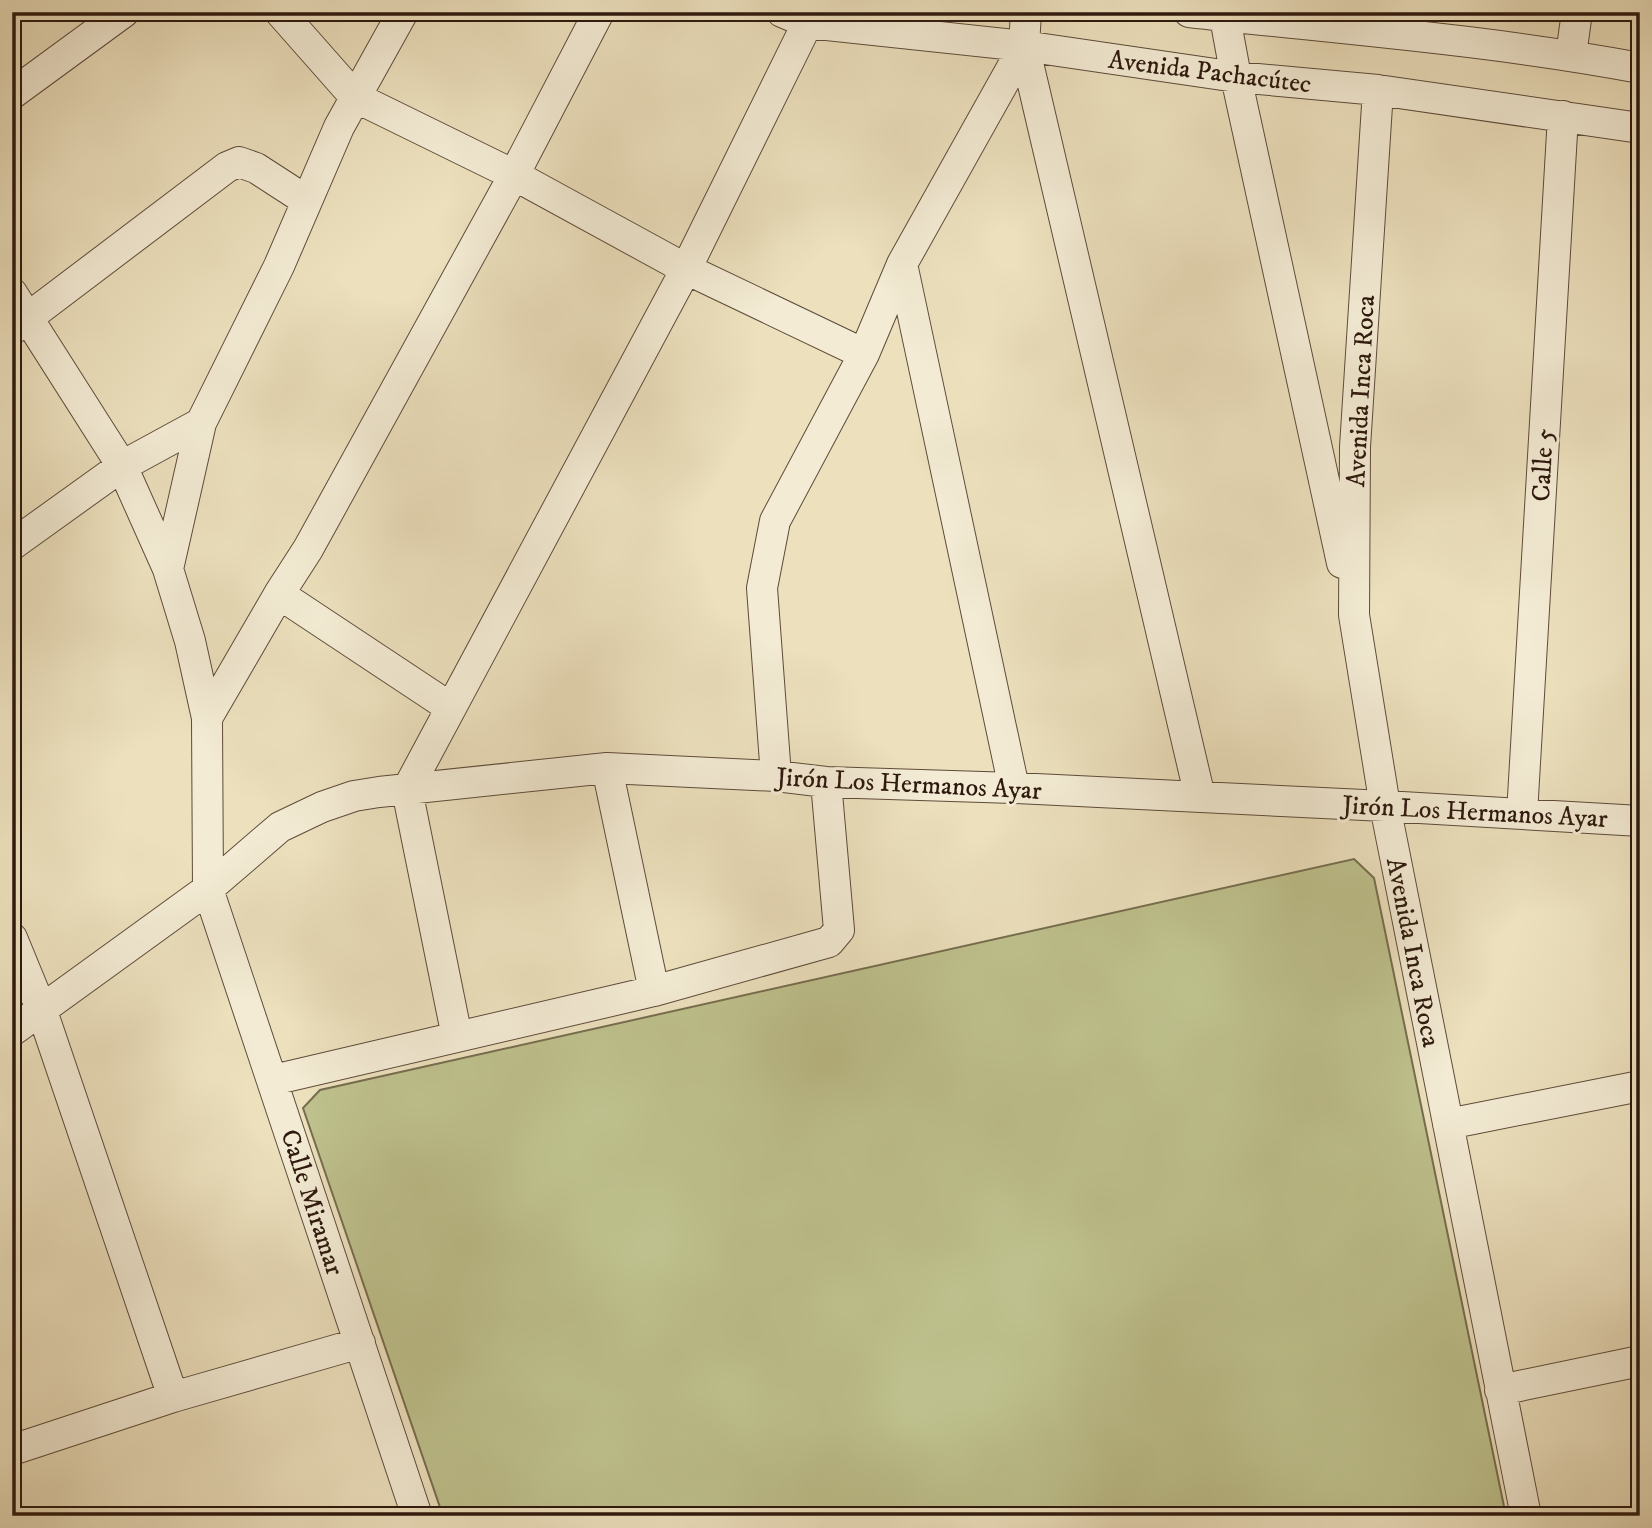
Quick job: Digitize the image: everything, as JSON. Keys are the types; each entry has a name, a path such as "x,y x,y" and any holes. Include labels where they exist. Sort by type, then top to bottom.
{"street":[{"path":"12,94 124,12"},
{"path":"280,12 355,97 514,175 685,269 863,354"},
{"path":"168,569 201,423 279,266 355,97 403,12"},
{"path":"207,718 308,549 514,175 599,12"},
{"path":"1026,12 1024,46 1200,797"},
{"path":"1189,12 1389,22 1640,68"},
{"path":"1571,55 1577,12"},
{"path":"1224,14 1354,615"},
{"path":"457,1037 407,790 685,269 801,16"},
{"name":"Avenida Pachacútec","path":"801,16 1236,76 1378,90 1640,128"},
{"path":"776,776 762,588 775,521 863,354 902,264 1024,46"},
{"name":"Avenida Inca Roca","path":"1378,90 1355,447 1354,615 1385,806 1526,1516"},
{"name":"Calle 5","path":"1522,814 1563,116"},
{"path":"21,323 227,167 239,162 256,168 307,201"},
{"path":"902,264 1014,788"},
{"name":"Calle Miramar","path":"12,292 21,323 122,466 168,569 190,641 207,718 208,889 417,1516"},
{"path":"12,545 122,466 201,423"},
{"path":"279,594 451,708"},
{"path":"607,768 654,991"},
{"name":"Jirón Los Hermanos Ayar","path":"12,1031 208,889 280,827 322,807 354,796 379,792 607,768 776,776 826,782 1014,788 1640,821"},
{"path":"273,1080 654,991 829,942 839,930 826,782"},
{"path":"12,938 42,1011 173,1396"},
{"path":"1448,1124 1640,1086"},
{"path":"12,1450 173,1396 360,1343"},
{"path":"1500,1390 1640,1361"}],"green space":[{"path":"1354,859 1374,878 1506,1516 443,1516 303,1108 320,1090"}]}
